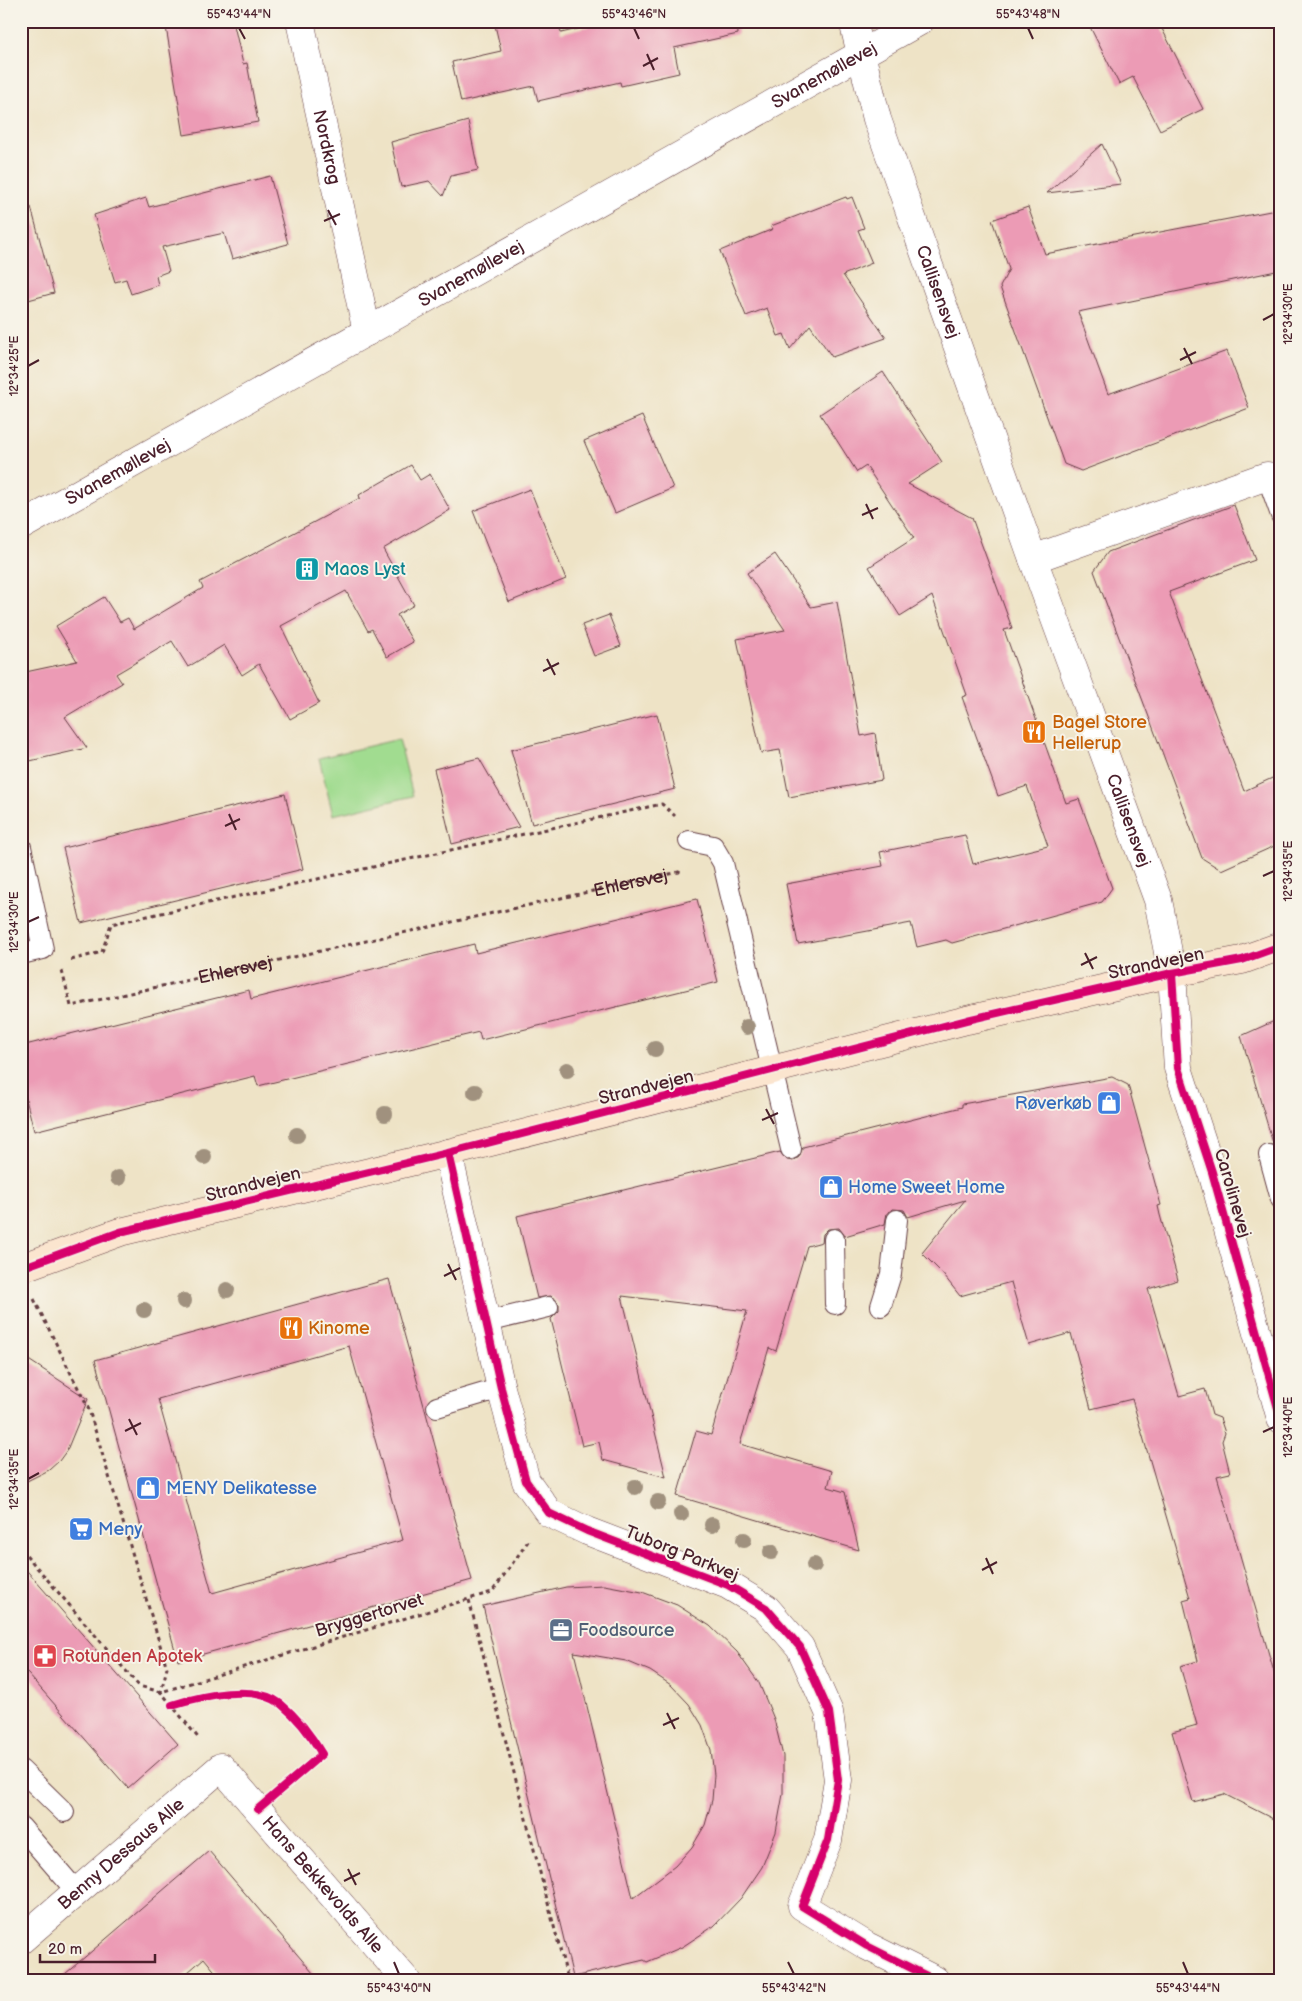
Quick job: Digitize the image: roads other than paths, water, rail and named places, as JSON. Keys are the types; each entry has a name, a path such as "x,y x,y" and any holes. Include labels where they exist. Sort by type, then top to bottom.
{"main road":[{"name":"Strandvejen","path":"26,1279 120,1232 448,1153 967,1020 1172,973 1242,960 1281,946"}],"street":[{"name":"Nordkrog","path":"300,21 367,332"},
{"name":"Callisensvej","path":"854,21 877,119 1033,559 1158,900 1172,973"},
{"name":"Svanemøllevej","path":"21,526 920,21"},
{"path":"1033,559 1267,476"},
{"name":"Carolinevej","path":"1172,973 1178,1068 1212,1172 1281,1419"},
{"name":"Tuborg Parkvej","path":"448,1153 501,1388 526,1481 548,1513 587,1532 728,1584 766,1608 800,1647 829,1712 838,1780 828,1840 802,1906 867,1946 935,1980"},
{"name":"Benny Dessaus Alle","path":"21,1940 221,1767"},
{"name":"Hans Bekkevolds Alle","path":"221,1767 406,1980"}],"lane":[{"path":"1267,476 1281,515"},
{"path":"689,841 713,846 723,863 791,1150"},
{"path":"21,847 43,949 21,954"},
{"path":"1269,1154 1281,1199"},
{"path":"881,1306 891,1274 897,1220"},
{"path":"834,1239 836,1304"},
{"path":"487,1322 548,1307"},
{"path":"437,1408 501,1388"},
{"path":"21,1770 64,1812"},
{"path":"21,1827 77,1892"}],"place":[{"name":"Maos Lyst","path":"307,569"},
{"name":"Bagel Store Hellerup","path":"1034,732"},
{"name":"Røverkøb","path":"1109,1103"},
{"name":"Home Sweet Home","path":"831,1187"},
{"name":"Kinome","path":"291,1328"},
{"name":"MENY Delikatesse","path":"148,1488"},
{"name":"Meny","path":"81,1529"},
{"name":"Foodsource","path":"561,1630"},
{"name":"Rotunden Apotek","path":"45,1656"}]}
